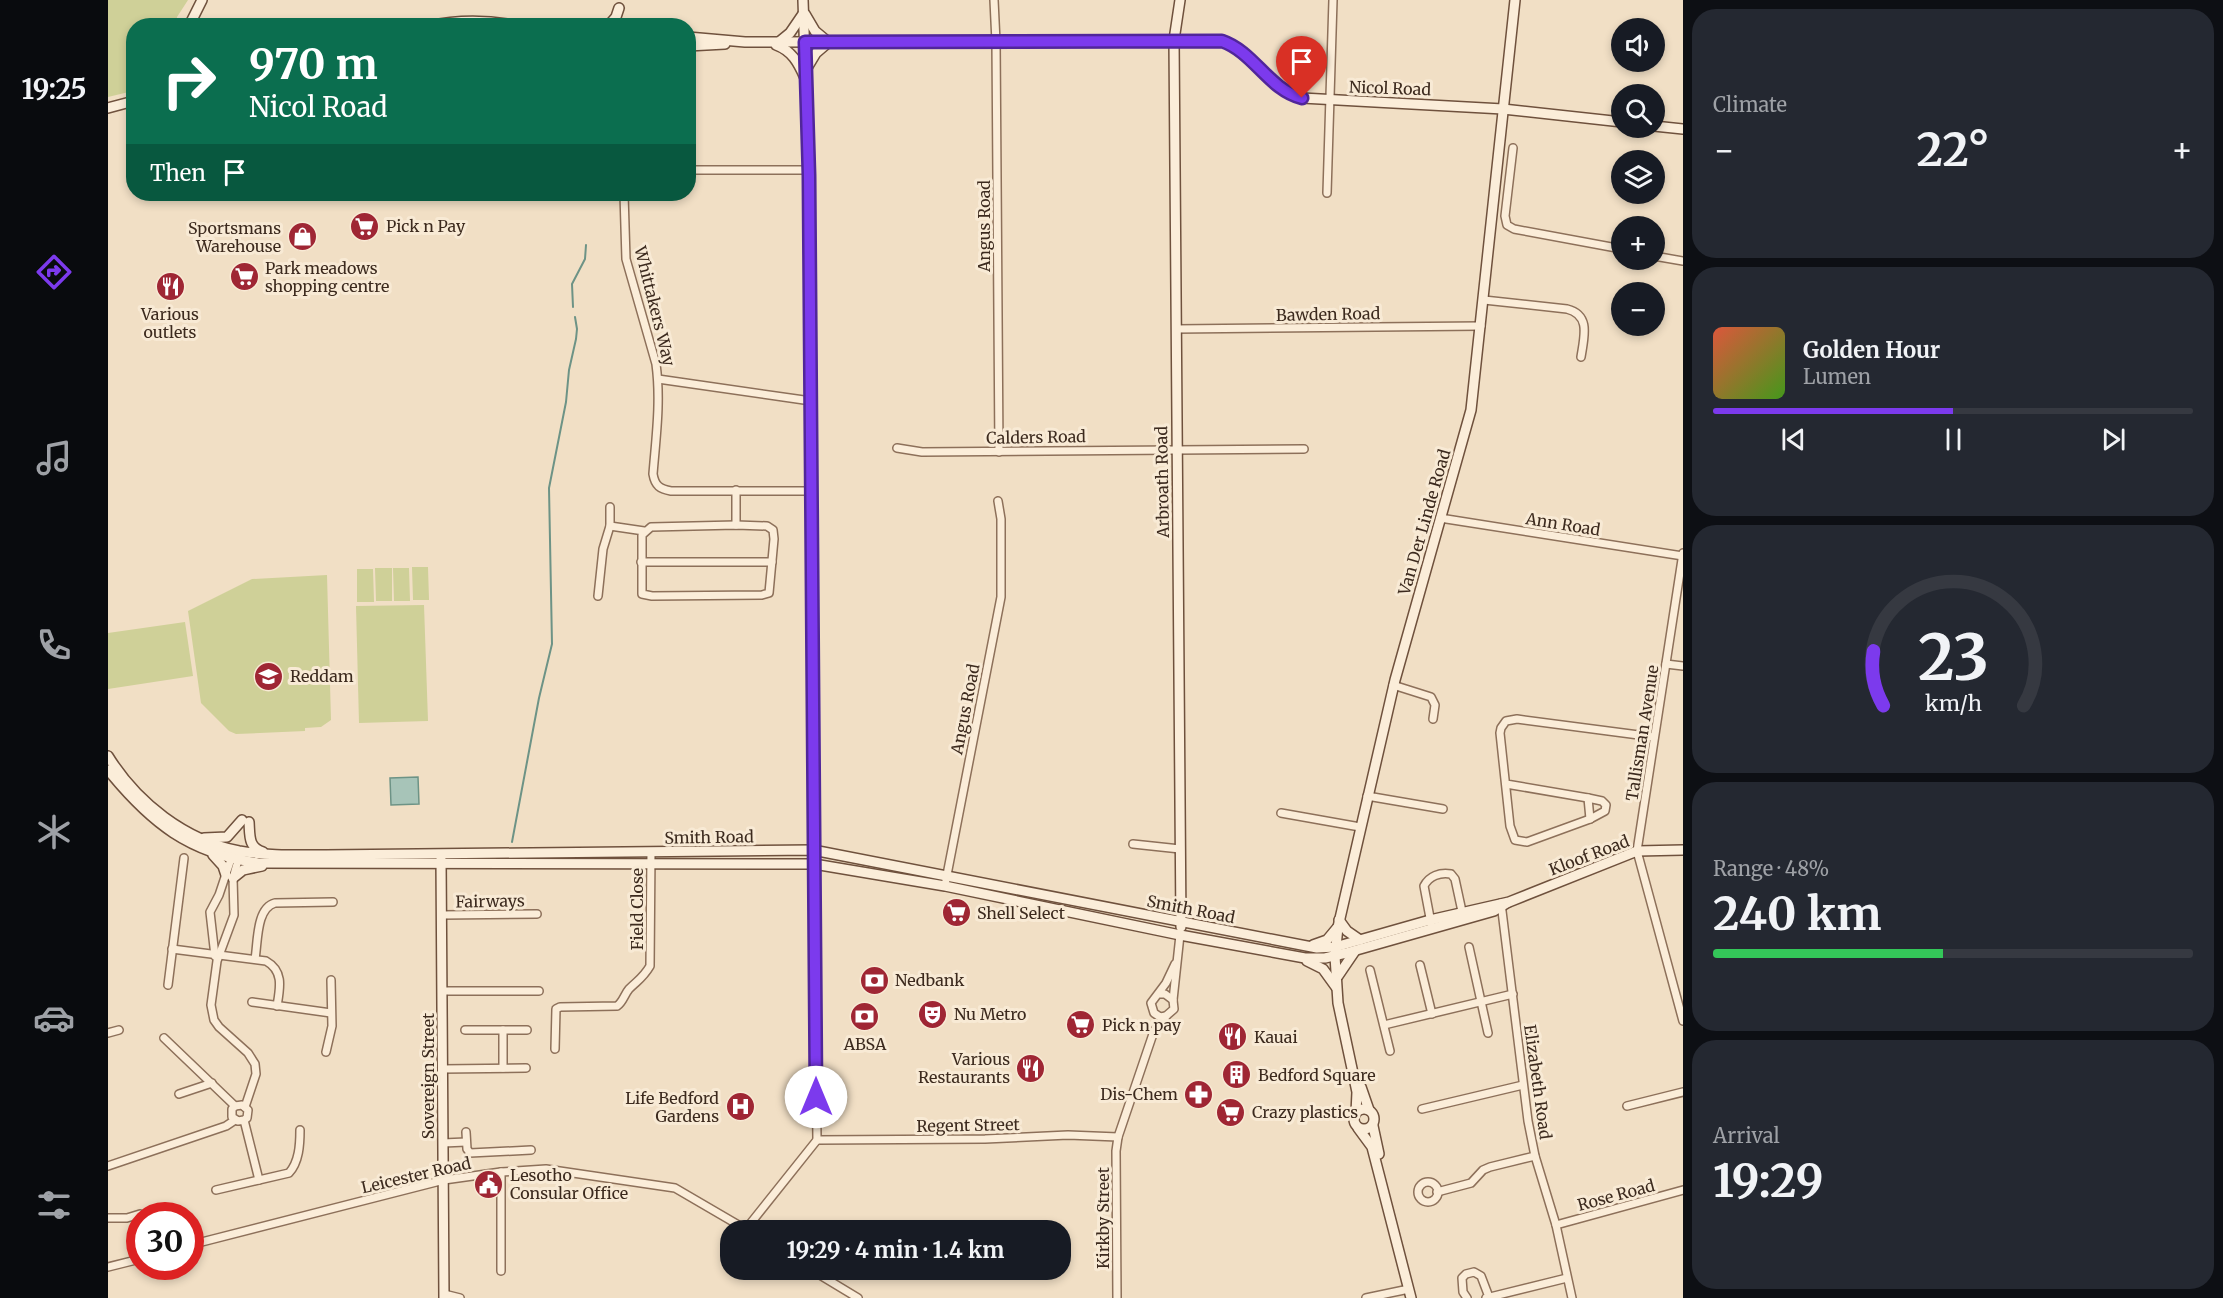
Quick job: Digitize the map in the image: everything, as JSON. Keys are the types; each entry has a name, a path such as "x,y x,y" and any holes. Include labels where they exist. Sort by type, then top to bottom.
{"main road":[{"path":"193,18 202,0"},
{"name":"Arbroath Road","path":"1180,0 1174,40 1182,922 1180,935"},
{"name":"Van Der Linde Road","path":"1356,1113 1358,1098 1349,1062 1348,1045 1336,984 1335,951 1338,924 1393,685 1471,410 1515,0"},
{"path":"615,18 619,8"},
{"path":"803,8 811,26 828,41 816,52 806,75"},
{"path":"803,8 809,170 814,864"},
{"path":"803,8 790,33 775,42 794,56 806,75"},
{"name":"Nicol Road","path":"696,38 745,42"},
{"name":"Nicol Road","path":"696,45 828,41 1215,40 1228,43 1242,52 1288,93 1302,98 1503,109 1611,121"},
{"path":"108,108 126,103"},
{"path":"1665,127 1683,129"},
{"name":"Smith Road","path":"108,756 148,809 198,838 236,855 273,864 651,852 813,850 1335,951"},
{"name":"Smith Road","path":"108,770 179,838 210,853 651,864 814,864 945,886 1290,956 1315,958 1335,951"},
{"path":"198,838 227,837 246,821 251,843 258,851 268,854"},
{"name":"Kloof Road","path":"1335,951 1504,904 1637,851 1683,850"},
{"path":"210,853 230,876 243,870 273,864"},
{"name":"Sovereign Street","path":"441,858 444,1296"},
{"path":"1290,956 1318,965 1336,984 1342,967 1358,944 1338,924 1324,941 1301,946"},
{"name":"Van Der Linde Road","path":"1348,1045 1369,1110"},
{"path":"1406,1273 1398,1255 1372,1147 1354,1122 1356,1113 1362,1109 1369,1110 1374,1117 1373,1126 1404,1254 1410,1293"},
{"path":"1358,1128 1367,1130 1373,1126"}],"street":[{"name":"Angus Road","path":"994,0 999,452"},
{"path":"1327,193 1333,0"},
{"path":"1513,148 1505,216 1507,225 1514,229 1611,247"},
{"path":"696,170 809,170"},
{"name":"Whittakers Way","path":"624,201 626,259 656,364 658,380 659,401 653,474 656,485 663,490 671,491 811,491"},
{"path":"1665,258 1683,261"},
{"path":"1484,300 1577,312 1584,324 1581,357"},
{"name":"Bawden Road","path":"1176,329 1481,326"},
{"path":"658,380 811,401"},
{"name":"Calders Road","path":"897,448 922,452 1304,448"},
{"path":"736,490 736,525"},
{"name":"Angus Road","path":"945,886 1000,597 1001,519 998,501"},
{"path":"598,596 603,549 610,526 610,507"},
{"name":"Ann Road","path":"1440,518 1683,554"},
{"path":"736,525 767,526 773,530 770,590 766,594 652,596 642,594 641,562 644,531 651,526 736,525"},
{"path":"610,526 644,531"},
{"name":"Tallisman Avenue","path":"1683,554 1637,851 1683,1021"},
{"path":"641,562 772,562"},
{"path":"1666,664 1683,666"},
{"path":"1393,685 1431,697 1435,705 1433,719"},
{"path":"1506,784 1588,798 1602,801 1606,805 1605,811 1590,819 1527,842 1515,840 1511,832 1500,734 1503,724 1511,719 1654,738"},
{"path":"1367,796 1443,809"},
{"path":"1588,798 1590,819"},
{"path":"1281,813 1360,827"},
{"path":"1133,844 1180,849"},
{"name":"Field Close","path":"555,1049 556,1009 617,1006 621,1004 630,988 642,979 650,966 651,852"},
{"path":"236,855 230,876 210,912 217,957 212,1005 214,1020 253,1059 256,1068 251,1094 245,1107 248,1114 244,1120 259,1180"},
{"path":"168,985 184,858"},
{"path":"755,1220 817,1140 814,864"},
{"path":"1431,924 1424,886 1428,879 1436,875 1448,873 1453,875 1462,916"},
{"path":"217,957 234,915 230,876"},
{"path":"219,895 234,898"},
{"path":"255,959 262,914 266,906 275,903 333,902"},
{"name":"Elizabeth Road","path":"1504,904 1528,1121 1535,1156 1556,1225 1572,1298"},
{"name":"Fairways","path":"442,915 537,914"},
{"name":"Arbroath Road","path":"1173,1000 1175,964 1180,935"},
{"path":"1469,947 1488,1033"},
{"path":"172,949 217,957 266,961 277,970 280,985 278,1006"},
{"name":"Arbroath Road","path":"1158,994 1175,964"},
{"path":"1420,965 1432,1014"},
{"path":"1370,970 1390,1051"},
{"path":"326,1052 331,1032 331,980"},
{"path":"443,991 539,991"},
{"path":"1118,1137 1154,1031 1154,1013 1151,1003 1158,994 1165,994 1173,1000 1174,1009 1154,1031"},
{"path":"1384,1025 1513,994"},
{"path":"252,1002 331,1013"},
{"path":"1154,1013 1160,1017 1166,1016"},
{"path":"108,1033 118,1030"},
{"path":"465,1030 527,1030"},
{"path":"503,1030 503,1068"},
{"path":"164,1038 235,1106"},
{"path":"442,1069 526,1068"},
{"path":"179,1094 212,1083"},
{"path":"1422,1108 1523,1085"},
{"path":"1628,1107 1683,1092"},
{"path":"235,1106 245,1107"},
{"path":"235,1106 231,1113 235,1120"},
{"path":"108,1166 226,1126 235,1120 244,1120"},
{"path":"216,1190 284,1175 292,1170 300,1145 300,1130"},
{"path":"466,1132 467,1151 472,1154 531,1150"},
{"name":"Regent Street","path":"817,1140 985,1140 1068,1135 1118,1137"},
{"name":"Kirkby Street","path":"1117,1298 1116,1151 1118,1137"},
{"path":"443,1143 466,1142"},
{"path":"1437,1192 1468,1185 1483,1170 1490,1167 1535,1156"},
{"name":"Leicester Road","path":"204,1241 444,1180 501,1172 554,1169 667,1186 682,1192 730,1220"},
{"path":"501,1172 501,1271"},
{"name":"Rose Road","path":"1556,1225 1683,1190"},
{"path":"108,1218 126,1218"},
{"path":"108,1267 126,1262"},
{"path":"1467,1298 1463,1292 1462,1278 1474,1272 1481,1276 1488,1298 1567,1278"},
{"path":"828,1280 858,1298"},
{"path":"1371,1297 1410,1293"},
{"path":"444,1296 460,1298"}],"green space":[{"path":"108,0 188,0 177,18 126,18 126,93 108,97"},
{"path":"412,567 428,567 429,600 413,600"},
{"path":"375,568 392,568 392,601 376,601"},
{"path":"393,568 409,568 410,601 394,601"},
{"path":"357,569 373,569 374,602 357,602"},
{"path":"327,575 331,720 321,727 305,728 305,731 236,734 229,731 201,703 188,611 252,579"},
{"path":"424,605 428,721 359,723 356,606"},
{"path":"185,622 193,676 108,689 108,633"}],"shaded area":[{"path":"418,777 419,804 391,805 390,778"}],"waterway":[{"path":"573,307 572,284 585,259 586,245"},
{"path":"512,842 539,698 552,644 549,488 576,339 575,317"}],"place":[{"name":"Pick n Pay","path":"365,226"},
{"name":"Sportsmans Warehouse","path":"302,237"},
{"name":"Park meadows shopping centre","path":"244,277"},
{"name":"Various outlets","path":"170,286"},
{"name":"Reddam","path":"269,676"},
{"name":"Shell Select","path":"956,913"},
{"name":"Nedbank","path":"874,980"},
{"name":"Nu Metro","path":"933,1014"},
{"name":"ABSA","path":"865,1016"},
{"name":"Pick n pay","path":"1081,1025"},
{"name":"Kauai","path":"1233,1037"},
{"name":"Various Restaurants","path":"1031,1068"},
{"name":"Bedford Square","path":"1237,1075"},
{"name":"Dis-Chem","path":"1199,1094"},
{"name":"Life Bedford Gardens","path":"740,1107"},
{"name":"Crazy plastics","path":"1231,1112"},
{"name":"Lesotho Consular Office","path":"489,1184"}],"route":[{"path":"816,1097 809,176 805,42 1222,41 1242,52 1282,89 1302,98"}]}
